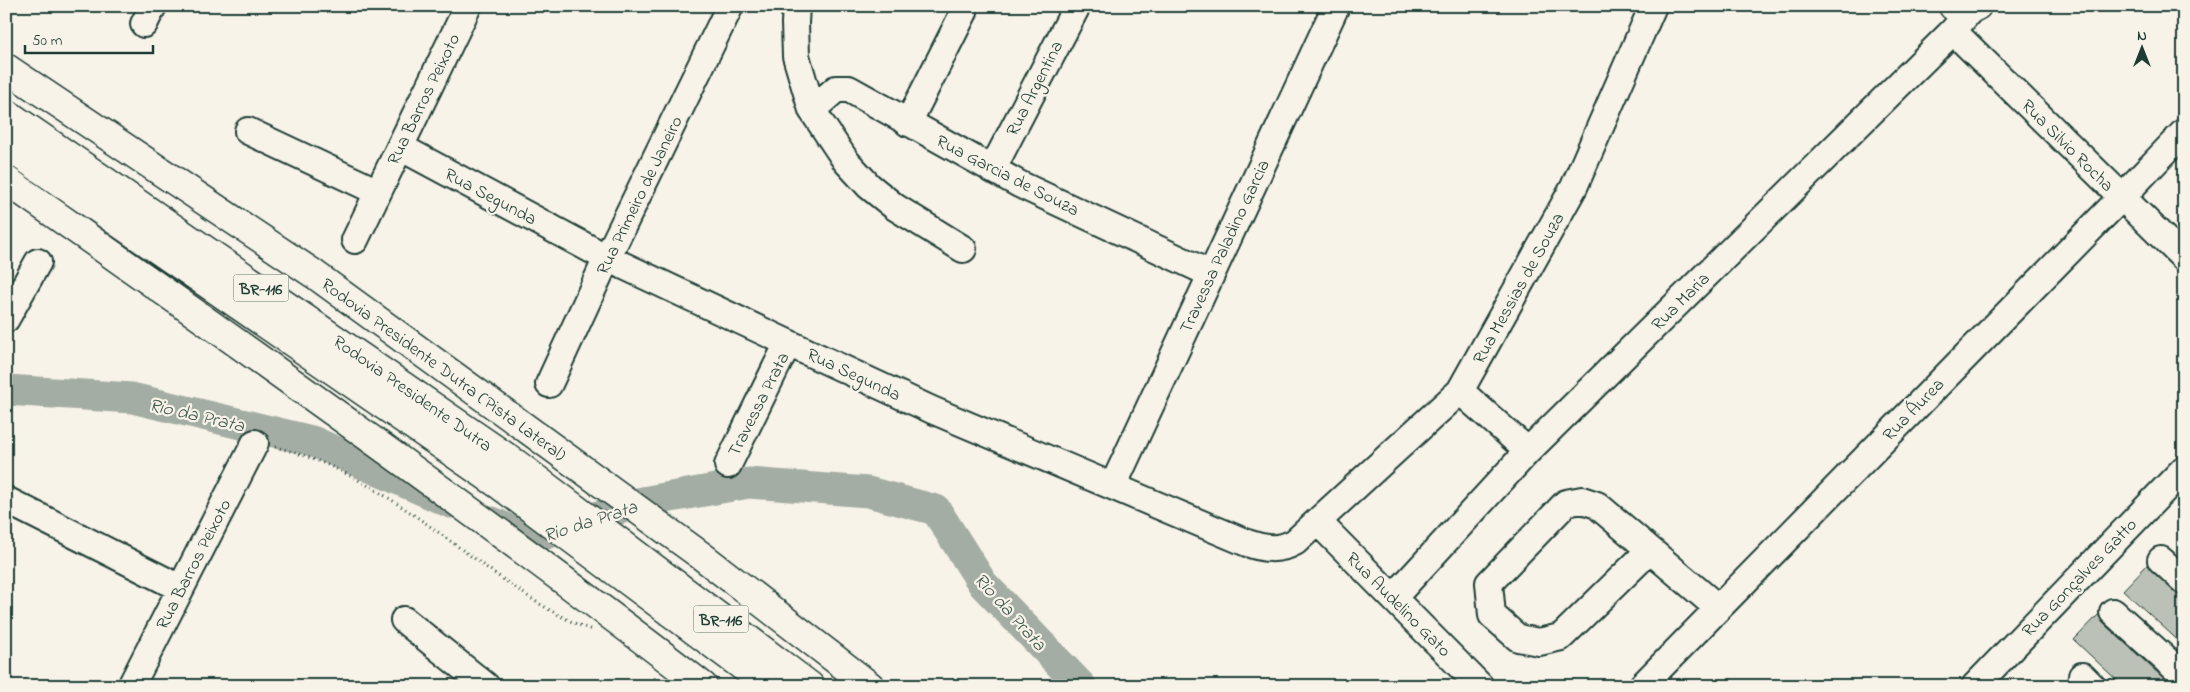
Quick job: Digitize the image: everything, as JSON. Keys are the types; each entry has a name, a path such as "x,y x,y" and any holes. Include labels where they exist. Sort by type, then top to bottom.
{"highway":[{"name":"Rodovia Presidente Dutra (Pista Lateral)","path":"6,68 314,274 703,557 870,686"},
{"name":"Rodovia Presidente Dutra","path":"6,113 508,474 611,569 769,686"},
{"name":"Rodovia Presidente Dutra","path":"6,145 508,474 632,551 810,686"},
{"path":"6,180 303,390 560,576 703,686"}],"street":[{"name":"Rua Barros Peixoto","path":"355,240 468,6"},
{"name":"Rua Primeiro de Janeiro","path":"549,384 607,258 730,6"},
{"path":"796,6 796,56 812,110 846,161 869,186 895,207 963,249"},
{"name":"Rua Argentina","path":"992,170 1077,6"},
{"name":"Travessa Paladino Garcia","path":"1113,486 1336,6"},
{"name":"Rua Messias de Souza","path":"1318,522 1460,391 1574,187 1653,6"},
{"path":"908,123 964,12"},
{"name":"Rua Silvio Rocha","path":"1964,13 2121,198 2184,258"},
{"name":"Rua Maria","path":"1393,598 1528,451 1964,13"},
{"name":"Rua Garcia de Souza","path":"812,110 836,89 849,89 1019,184 1211,274"},
{"path":"248,131 378,192"},
{"name":"Rua Áurea","path":"1642,686 2184,132"},
{"name":"Rua Segunda","path":"400,147 607,258 932,410 1260,547 1276,549 1288,546 1318,522"},
{"path":"6,319 38,262"},
{"name":"Travessa Prata","path":"728,465 788,343"},
{"path":"1460,391 1528,451"},
{"name":"Rua Barros Peixoto","path":"131,686 255,443"},
{"name":"Rua Gonçalves Gatto","path":"1980,684 2184,469"},
{"path":"6,500 180,588"},
{"path":"1650,550 1561,637 1539,642 1518,638 1492,615 1489,583 1566,503 1582,500 1597,505 1650,550 1718,608"},
{"name":"Rua Audelino Gato","path":"1318,522 1480,686"},
{"path":"2161,560 2184,581"},
{"path":"2113,612 2184,676"},
{"path":"404,620 486,686"}],"path":[{"path":"255,443 296,452 340,470 362,482 415,514 486,568 555,614 599,633"}],"building":[{"path":"2147,565 2174,592 2184,596 2184,646 2123,590"},
{"path":"2099,614 2103,623 2172,686 2123,686 2074,640"}],"waterway":[{"name":"Rio da Prata","path":"6,390 132,398 312,441 451,503"},
{"name":"Rio da Prata","path":"492,522 531,539 637,503 749,483 868,492 936,510 983,584 1081,686"}]}
